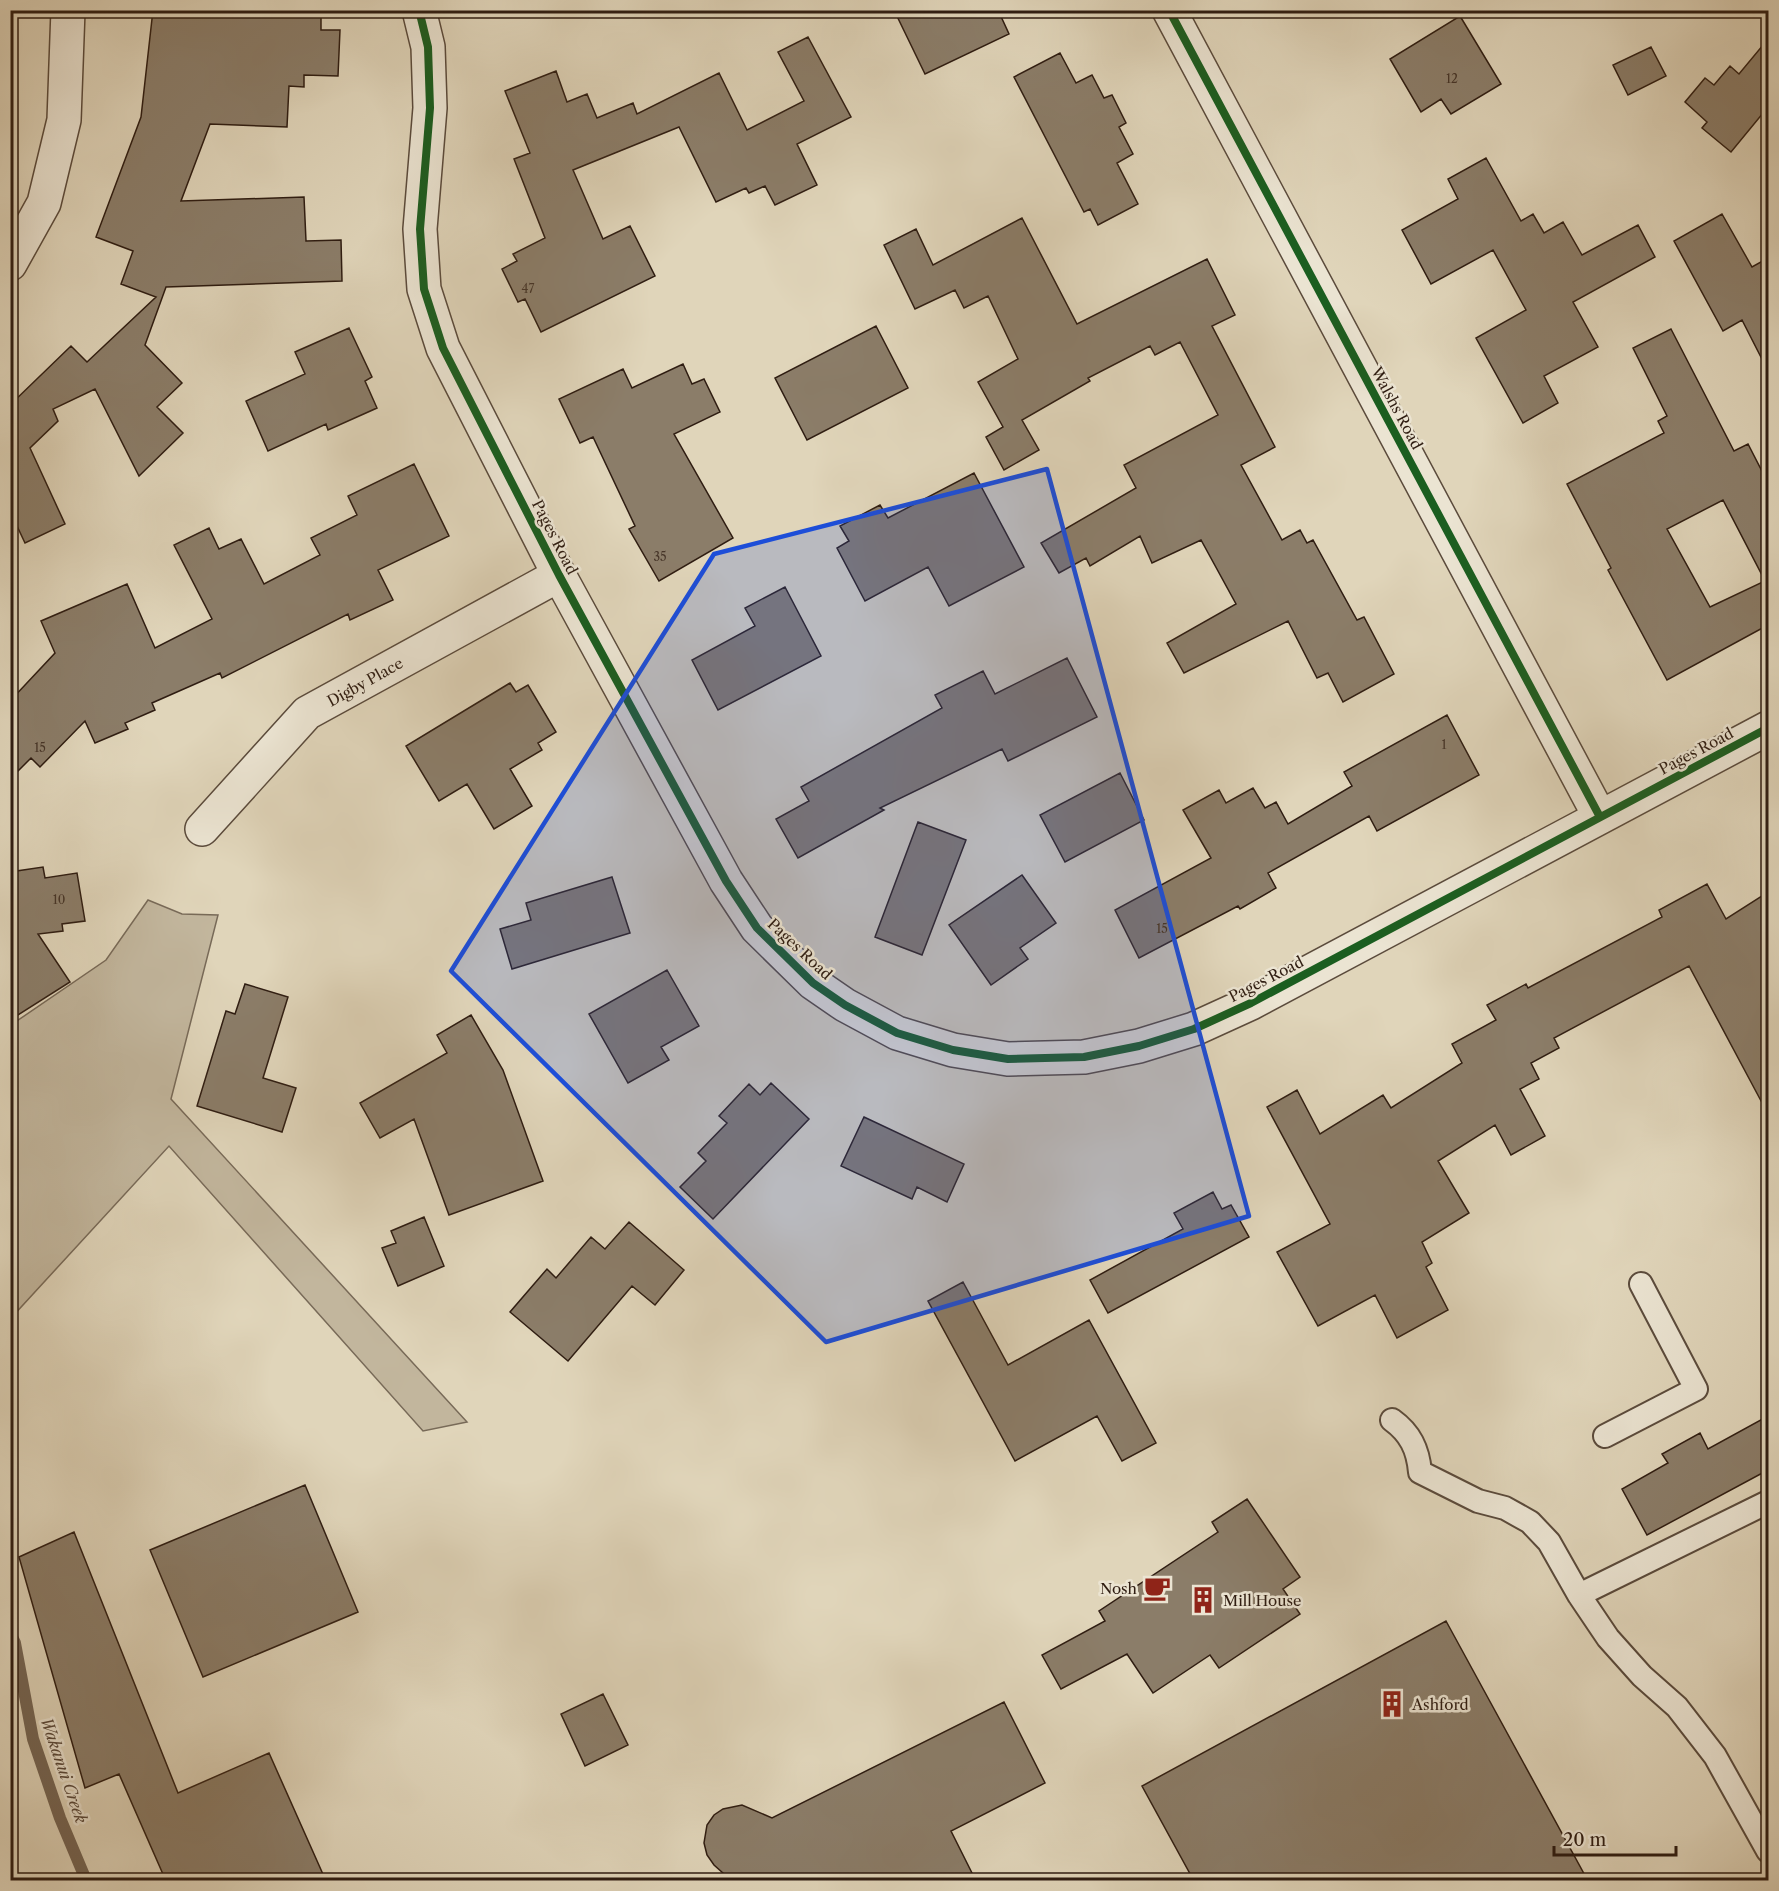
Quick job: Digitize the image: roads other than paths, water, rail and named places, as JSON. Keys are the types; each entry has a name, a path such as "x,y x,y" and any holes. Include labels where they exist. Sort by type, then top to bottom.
{"street":[{"path":"10,264 44,203 64,120 68,10"},
{"name":"Pages Road","path":"419,10 428,47 430,108 420,229 424,290 443,348 559,575 726,881 757,928 813,983 846,1005 897,1033 953,1050 1008,1059 1084,1057 1139,1046 1194,1029 1251,1003 1768,728"},
{"name":"Walshs Road","path":"1169,10 1600,817"},
{"name":"Digby Place","path":"202,829 307,713 559,575"}],"lane":[{"path":"1605,1436 1696,1389 1641,1284"},
{"path":"1392,1420 1402,1427 1409,1437 1419,1460 1420,1472 1478,1501 1505,1508 1530,1522 1549,1542 1579,1595 1608,1638 1641,1676 1677,1707 1715,1756 1768,1851"},
{"path":"1579,1595 1768,1502"}],"waterway":[{"name":"Wakanui Creek","path":"10,1633 15,1643 33,1739 60,1818 86,1880"}],"place":[{"name":"Nosh","path":"1157,1588"},
{"name":"Mill House","path":"1203,1600"},
{"name":"Ashford","path":"1392,1704"}]}
